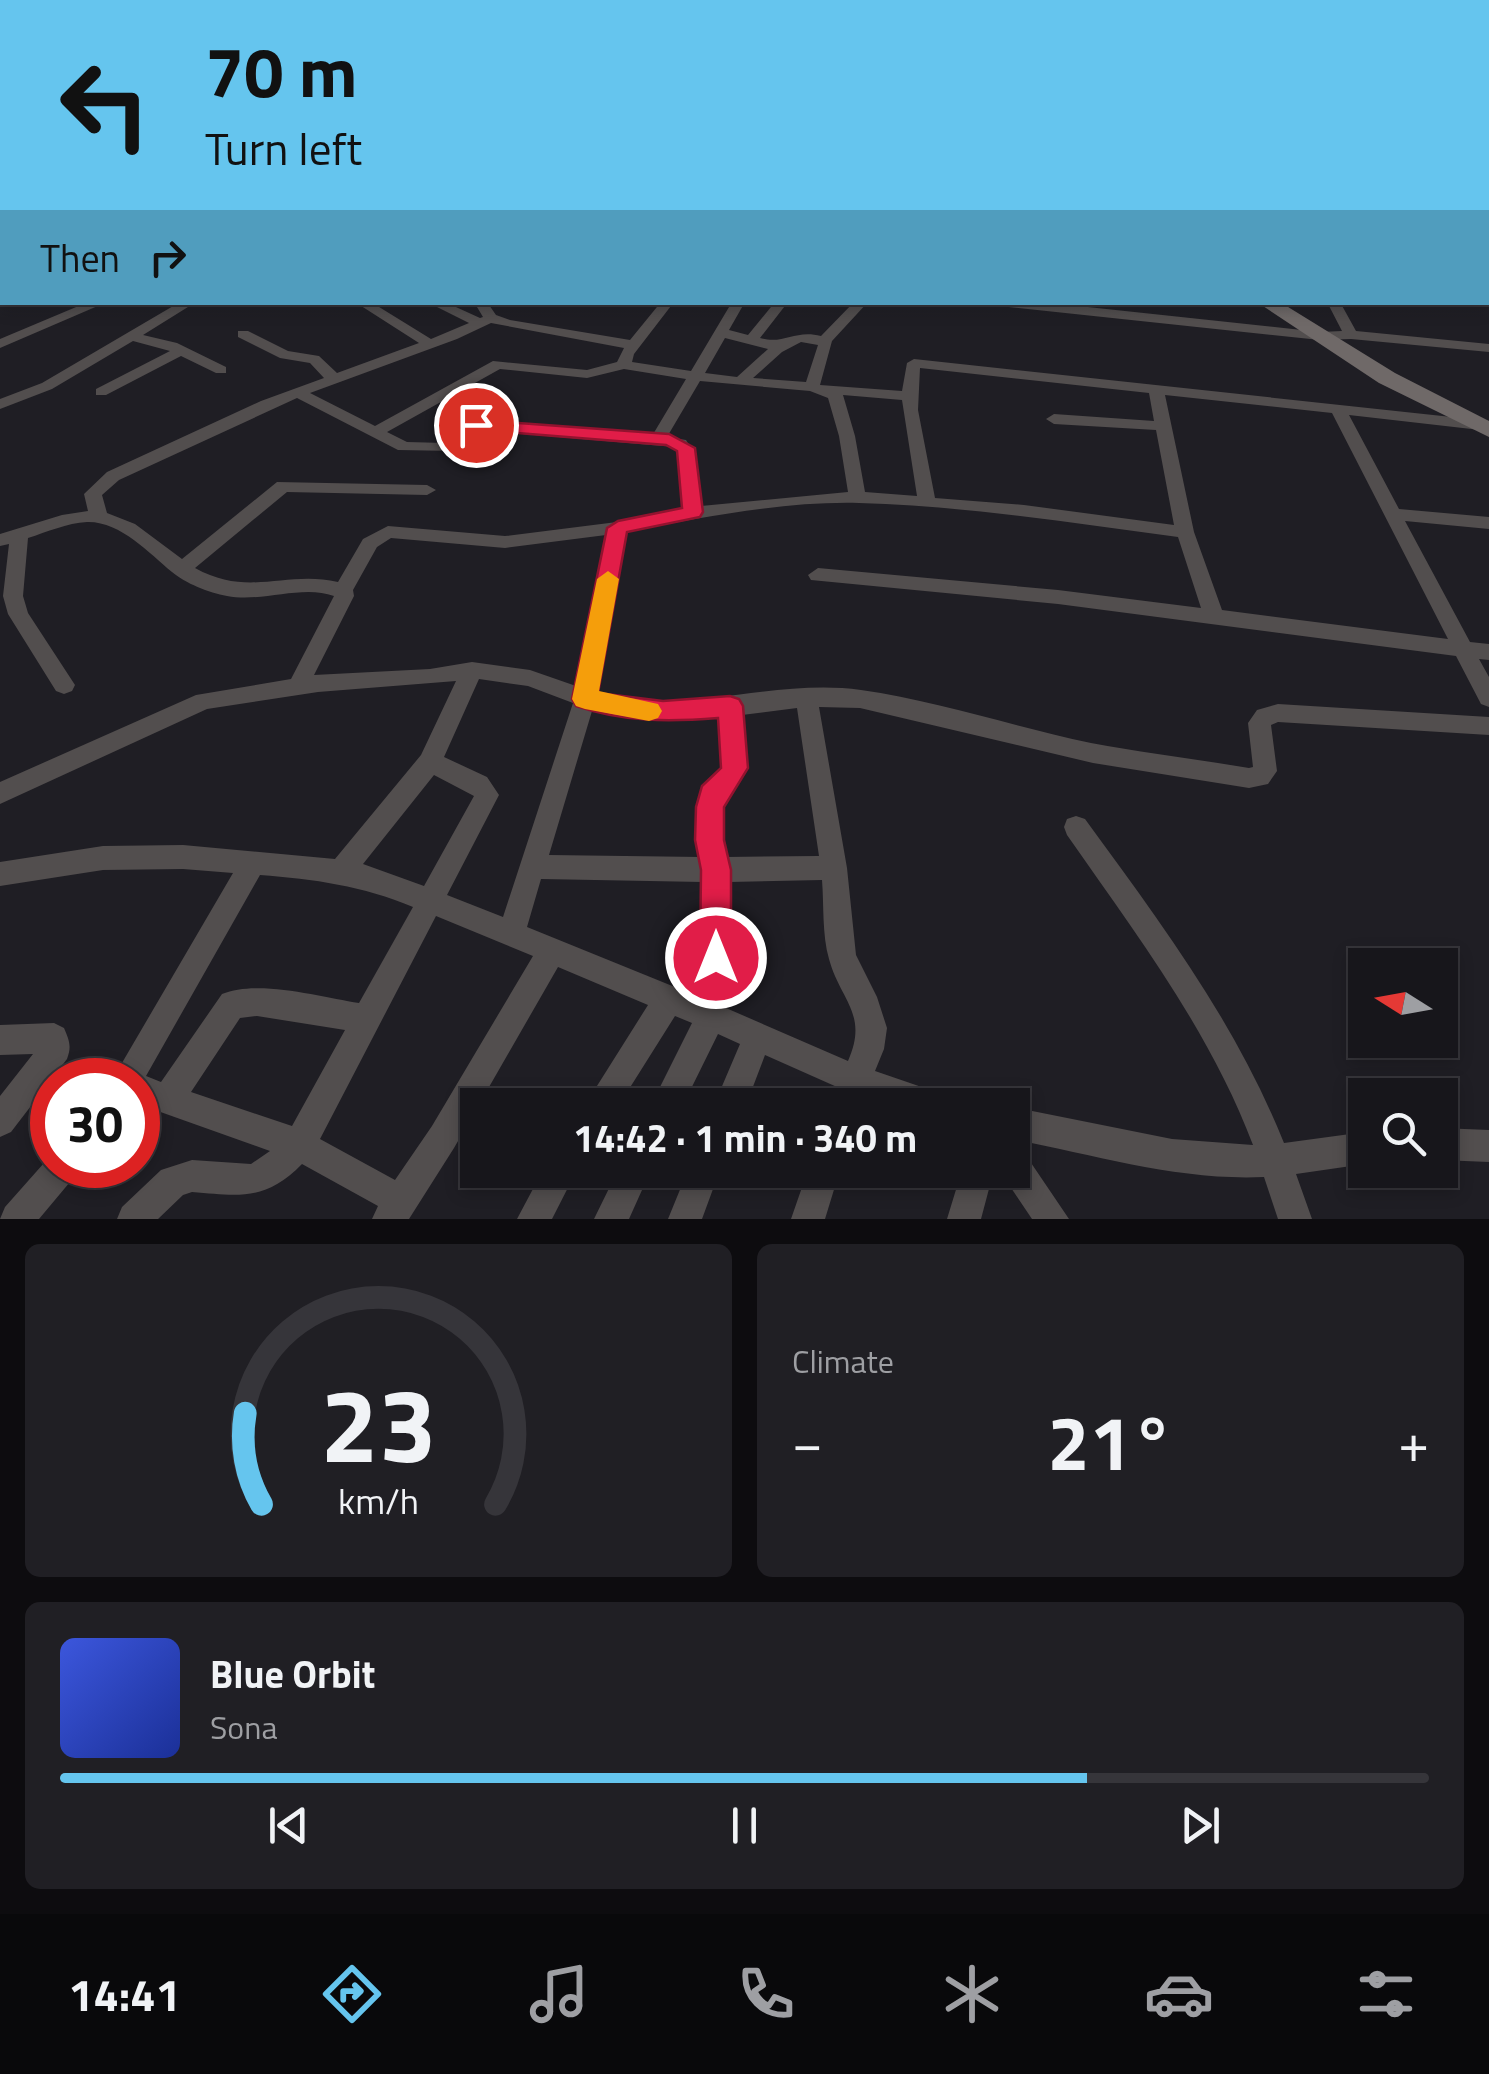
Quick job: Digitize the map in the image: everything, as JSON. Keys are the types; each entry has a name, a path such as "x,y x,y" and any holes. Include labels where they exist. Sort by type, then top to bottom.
{"street":[{"path":"0,344 93,305"},
{"path":"0,404 47,386 185,305"},
{"path":"366,305 428,344"},
{"path":"441,305 486,320 633,345"},
{"path":"481,305 486,320"},
{"path":"624,365 633,345 666,305"},
{"path":"658,439 737,305"},
{"path":"751,340 780,305"},
{"path":"824,341 859,305"},
{"path":"1026,305 1320,336 1351,335 1489,348"},
{"path":"1271,305 1387,378 1486,427"},
{"path":"1334,305 1351,335"},
{"path":"99,516 93,494 113,476 298,392 486,320"},
{"path":"723,333 780,348"},
{"path":"242,334 285,355 314,359 332,378"},
{"path":"129,336 182,350 221,370"},
{"path":"740,382 797,336 824,341"},
{"path":"818,388 827,347 824,341"},
{"path":"101,392 182,350"},
{"path":"927,502 909,396 914,363 1486,427"},
{"path":"377,431 498,364 587,374 624,365 740,382 909,396"},
{"path":"818,388 834,395 857,497"},
{"path":"1156,390 1186,532 1216,619"},
{"path":"298,392 404,447 449,448 466,429 476,425 680,442 686,448 693,512"},
{"path":"1338,410 1489,698"},
{"path":"1054,419 1164,426"},
{"path":"180,570 282,486 427,490"},
{"path":"298,686 344,596 342,590 370,543 388,532 505,542 618,528 693,512 857,497 1186,532"},
{"path":"1394,514 1489,523"},
{"path":"64,685 18,614 9,537 99,516 138,536 180,570 208,584 232,590 342,590"},
{"path":"511,934 585,699 618,528"},
{"path":"818,575 1010,592 1489,652"},
{"path":"340,872 430,762 472,670"},
{"path":"0,793 204,701 298,686 430,678 472,670 530,678 614,708 663,712 806,698 860,699 1092,753 1249,778 1260,777 1265,771 1259,724 1265,716 1278,713 1489,726"},
{"path":"806,698 834,868 842,958 872,1028 869,1050 851,1088"},
{"path":"675,1088 711,1016 716,870 710,840 710,807 712,795 732,776 734,768 730,706"},
{"path":"134,1219 172,1182 192,1176 251,1180 274,1170 299,1144 487,795 478,784 430,762"},
{"path":"1076,827 1180,974 1229,1056 1276,1160 1295,1219"},
{"path":"0,874 102,858 254,862 374,878 711,1016 842,1088"},
{"path":"140,1058 254,862"},
{"path":"533,866 834,868"},
{"path":"160,1097 299,1144 395,1210 443,1137 552,950"},
{"path":"612,1088 668,1000"},
{"path":"168,1100 232,1004 258,1002 366,1019"},
{"path":"0,1040 46,1036 54,1038 56,1048 0,1121"},
{"path":"737,1088 757,1038"},
{"path":"1030,1127 1228,1162 1348,1150"},
{"path":"1458,1148 1486,1153"},
{"path":"17,1219 44,1188"},
{"path":"534,1219 551,1188"},
{"path":"611,1219 626,1188"},
{"path":"684,1219 697,1188"},
{"path":"808,1219 818,1188"},
{"path":"964,1219 973,1188"},
{"path":"1030,1188 1052,1219"}],"slow traffic":[{"path":"608,579 585,699 614,708 649,711"}],"route":[{"path":"476,425 669,440 686,448 693,512 618,528 585,699 614,708 663,712 730,706 734,768 732,776 712,795 710,807 710,840 716,870 716,958"}]}
